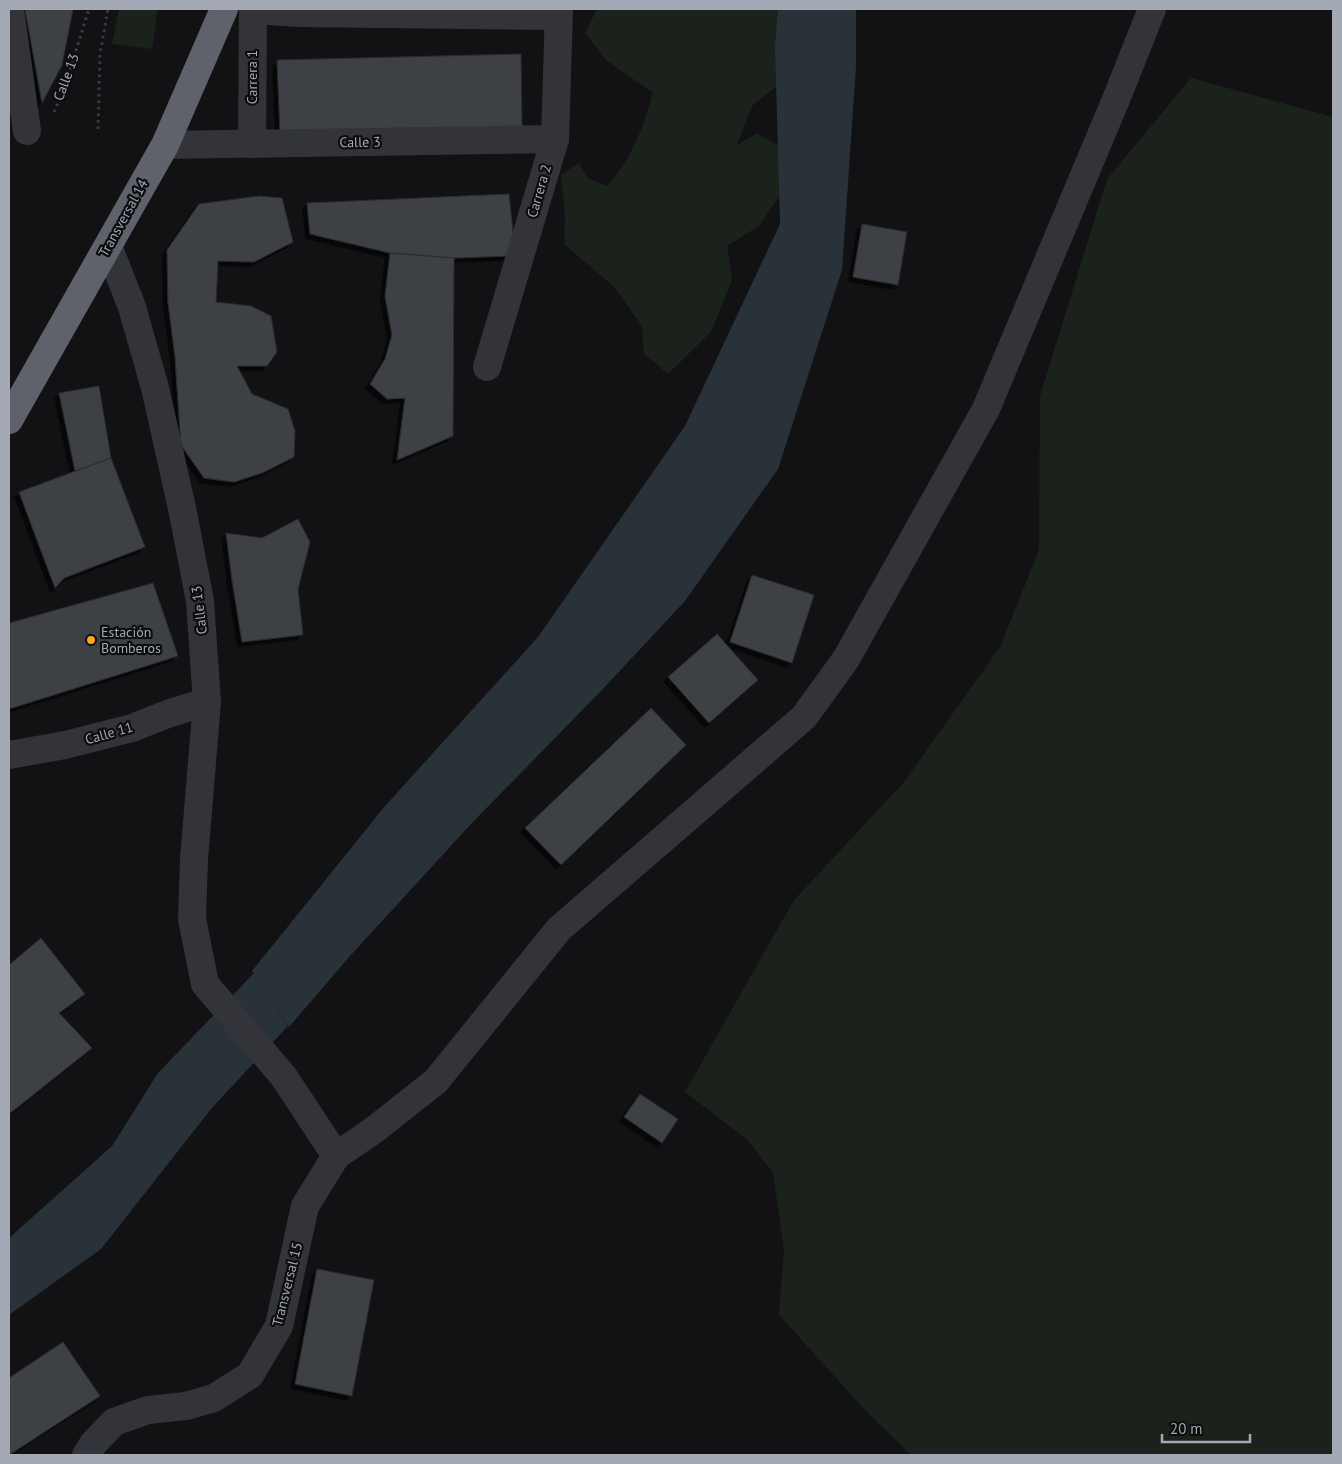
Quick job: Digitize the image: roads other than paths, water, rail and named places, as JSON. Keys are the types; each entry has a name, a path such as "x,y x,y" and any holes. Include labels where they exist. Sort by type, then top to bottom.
{"highway":[{"name":"Transversal 14","path":"9,420 165,145 224,9"}],"street":[{"path":"10,9 27,131"},
{"path":"336,1156 374,1130 436,1081 559,929 804,717 846,660 986,409 1152,9"},
{"path":"253,10 558,13"},
{"name":"Carrera 1","path":"252,144 253,10"},
{"name":"Carrera 2","path":"487,367 555,140 558,13"},
{"name":"Calle 3","path":"165,145 555,140"},
{"name":"Calle 13","path":"108,246 132,307 155,388 182,508 200,601 207,702 194,860 192,919 205,984 284,1077 336,1156"},
{"name":"Calle 11","path":"9,755 65,746 132,728 170,713 207,702"},
{"name":"Transversal 15","path":"86,1455 93,1444 114,1422 148,1410 186,1406 214,1398 250,1375 279,1326 305,1206 336,1156"}],"place":[{"name":"Estación Bomberos","path":"91,640"}]}
